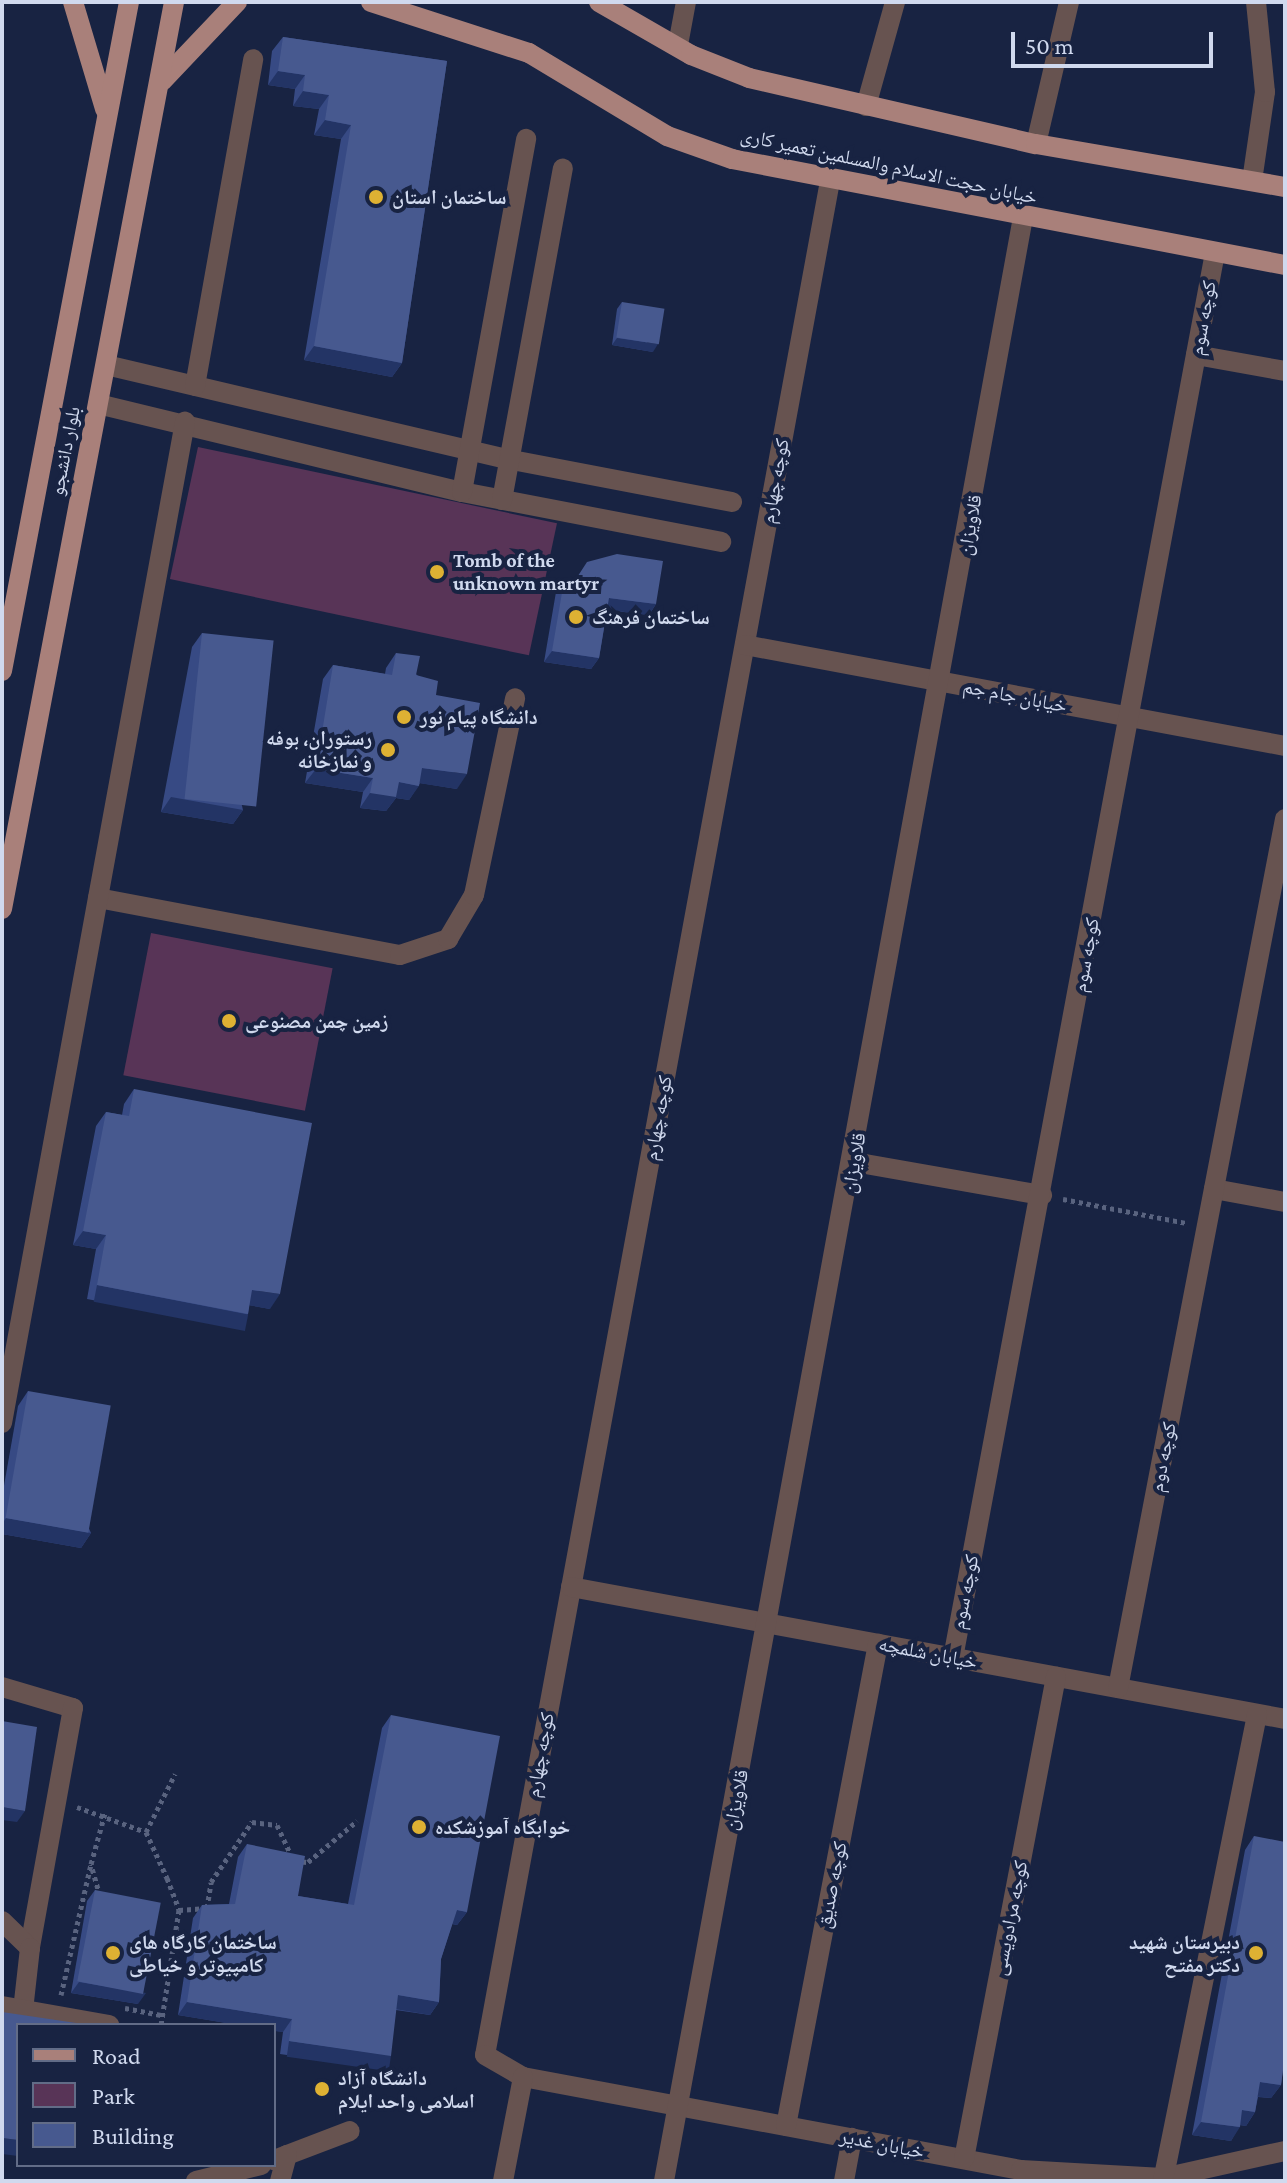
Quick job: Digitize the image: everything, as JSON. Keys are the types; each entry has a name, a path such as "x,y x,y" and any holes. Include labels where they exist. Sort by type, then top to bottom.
{"main road":[{"path":"73,2 107,118"},
{"name":"بلوار دانشجو","path":"2,671 129,2"},
{"name":"بلوار دانشجو","path":"2,909 174,2"},
{"path":"158,88 183,52 237,2"},
{"name":"خیابان حجت الاسلام والمسلمین تعمیر کاری","path":"371,2 529,53 667,136 830,181 1285,265"},
{"path":"599,2 678,45 749,78 1036,144 1285,187"}],"street":[{"path":"678,45 686,2"},
{"path":"866,106 895,2"},
{"path":"1036,144 1069,2"},
{"path":"1252,181 1265,92 1256,2"},
{"path":"195,386 253,59"},
{"path":"462,492 526,139"},
{"path":"502,500 512,460 563,169"},
{"name":"کوچه چهارم","path":"485,2055 830,181"},
{"name":"قلاویزان","path":"664,2181 943,683 1023,218"},
{"name":"کوچه سوم","path":"953,1658 1042,1195 1215,252"},
{"path":"1196,355 1285,371"},
{"path":"106,365 470,445 512,460 732,502"},
{"path":"98,404 185,422 462,492 721,542"},
{"path":"2,1423 185,422"},
{"name":"خیابان جام جم","path":"745,645 1285,746"},
{"path":"98,898 400,955 448,939 474,895 515,698"},
{"name":"کوچه دوم","path":"1118,1688 1285,819"},
{"path":"854,1162 1042,1195"},
{"path":"1214,1189 1285,1202"},
{"name":"خیابان شلمچه","path":"571,1587 1285,1719"},
{"name":"کوچه صدیق","path":"786,2126 878,1644"},
{"name":"کوچه مرادویسی","path":"964,2159 1056,1677"},
{"path":"2,1687 73,1708 30,1948 23,2010"},
{"path":"1163,2180 1257,1714"},
{"path":"2,1921 30,1948"},
{"path":"2,2006 98,2023"},
{"name":"خیابان غدیر","path":"485,2055 523,2077 964,2159 1020,2175 1163,2180 1285,2151"},
{"path":"503,2181 523,2077"},
{"path":"280,2181 280,2158 350,2131"},
{"path":"844,2181 852,2138"},
{"path":"196,2181 253,2167"}],"path":[{"path":"1042,1195 1207,1227"},
{"path":"146,1832 175,1774"},
{"path":"56,1803 105,1813 146,1832 179,1910 161,2023"},
{"path":"63,1984 105,1813"},
{"path":"179,1910 207,1908 211,1882 252,1822 277,1825 294,1861 308,1862 357,1821"},
{"path":"91,1864 102,1904"}],"green space":[{"path":"198,447 557,523 529,655 170,579"},
{"name":"زمین چمن مصنوعی","path":"151,933 333,968 305,1111 123,1075"}],"building":[{"name":"ساختمان استان","path":"283,37 447,61 402,363 314,346 351,125 325,120 329,95 303,91 305,75 278,71"},
{"path":"622,302 664,309 659,344 616,338"},
{"name":"ساختمان فرهنگ","path":"617,554 663,561 656,604 609,598 599,658 552,651 564,581 574,582 587,562"},
{"path":"202,633 274,641 256,807 185,799"},
{"name":"رستوران، بوفه و نمازخانه","path":"396,653 420,656 416,675 438,681 436,695 480,703 467,774 422,768 419,786 399,782 396,797 370,793 373,778 316,769 333,665 392,675"},
{"path":"134,1089 312,1123 280,1294 252,1290 248,1314 97,1285 106,1235 83,1231 106,1112 129,1116"},
{"path":"28,1391 111,1406 88,1533 6,1518"},
{"path":"391,1715 500,1736 467,1912 457,1910 441,1959 439,2002 398,1995 391,2056 289,2041 292,2019 187,2002 202,1905 235,1904 247,1844 305,1856 298,1896 354,1905"},
{"path":"2,1721 37,1727 25,1811 2,1807"},
{"name":"دبیرستان شهید دکتر مفتح","path":"1254,1836 1285,1842 1285,2055 1281,2085 1260,2082 1255,2112 1242,2110 1240,2127 1201,2122"},
{"name":"ساختمان کارگاه های کامپیوتر و خیاطی","path":"95,1890 161,1903 143,1994 77,1981"},
{"path":"2,2012 76,2023 16,2023 16,2140 2,2138"}],"place":[{"name":"ساختمان استان","path":"376,197"},
{"name":"Tomb of the unknown martyr","path":"437,572"},
{"name":"ساختمان فرهنگ","path":"576,617"},
{"name":"دانشگاه پیام نور","path":"404,717"},
{"name":"رستوران، بوفه و نمازخانه","path":"388,750"},
{"name":"زمین چمن مصنوعی","path":"229,1021"},
{"name":"خوابگاه آموزشکده","path":"419,1827"},
{"name":"ساختمان کارگاه های کامپیوتر و خیاطی","path":"113,1953"},
{"name":"دبیرستان شهید دکتر مفتح","path":"1256,1953"},
{"name":"دانشگاه آزاد اسلامی واحد ایلام","path":"322,2089"}]}
